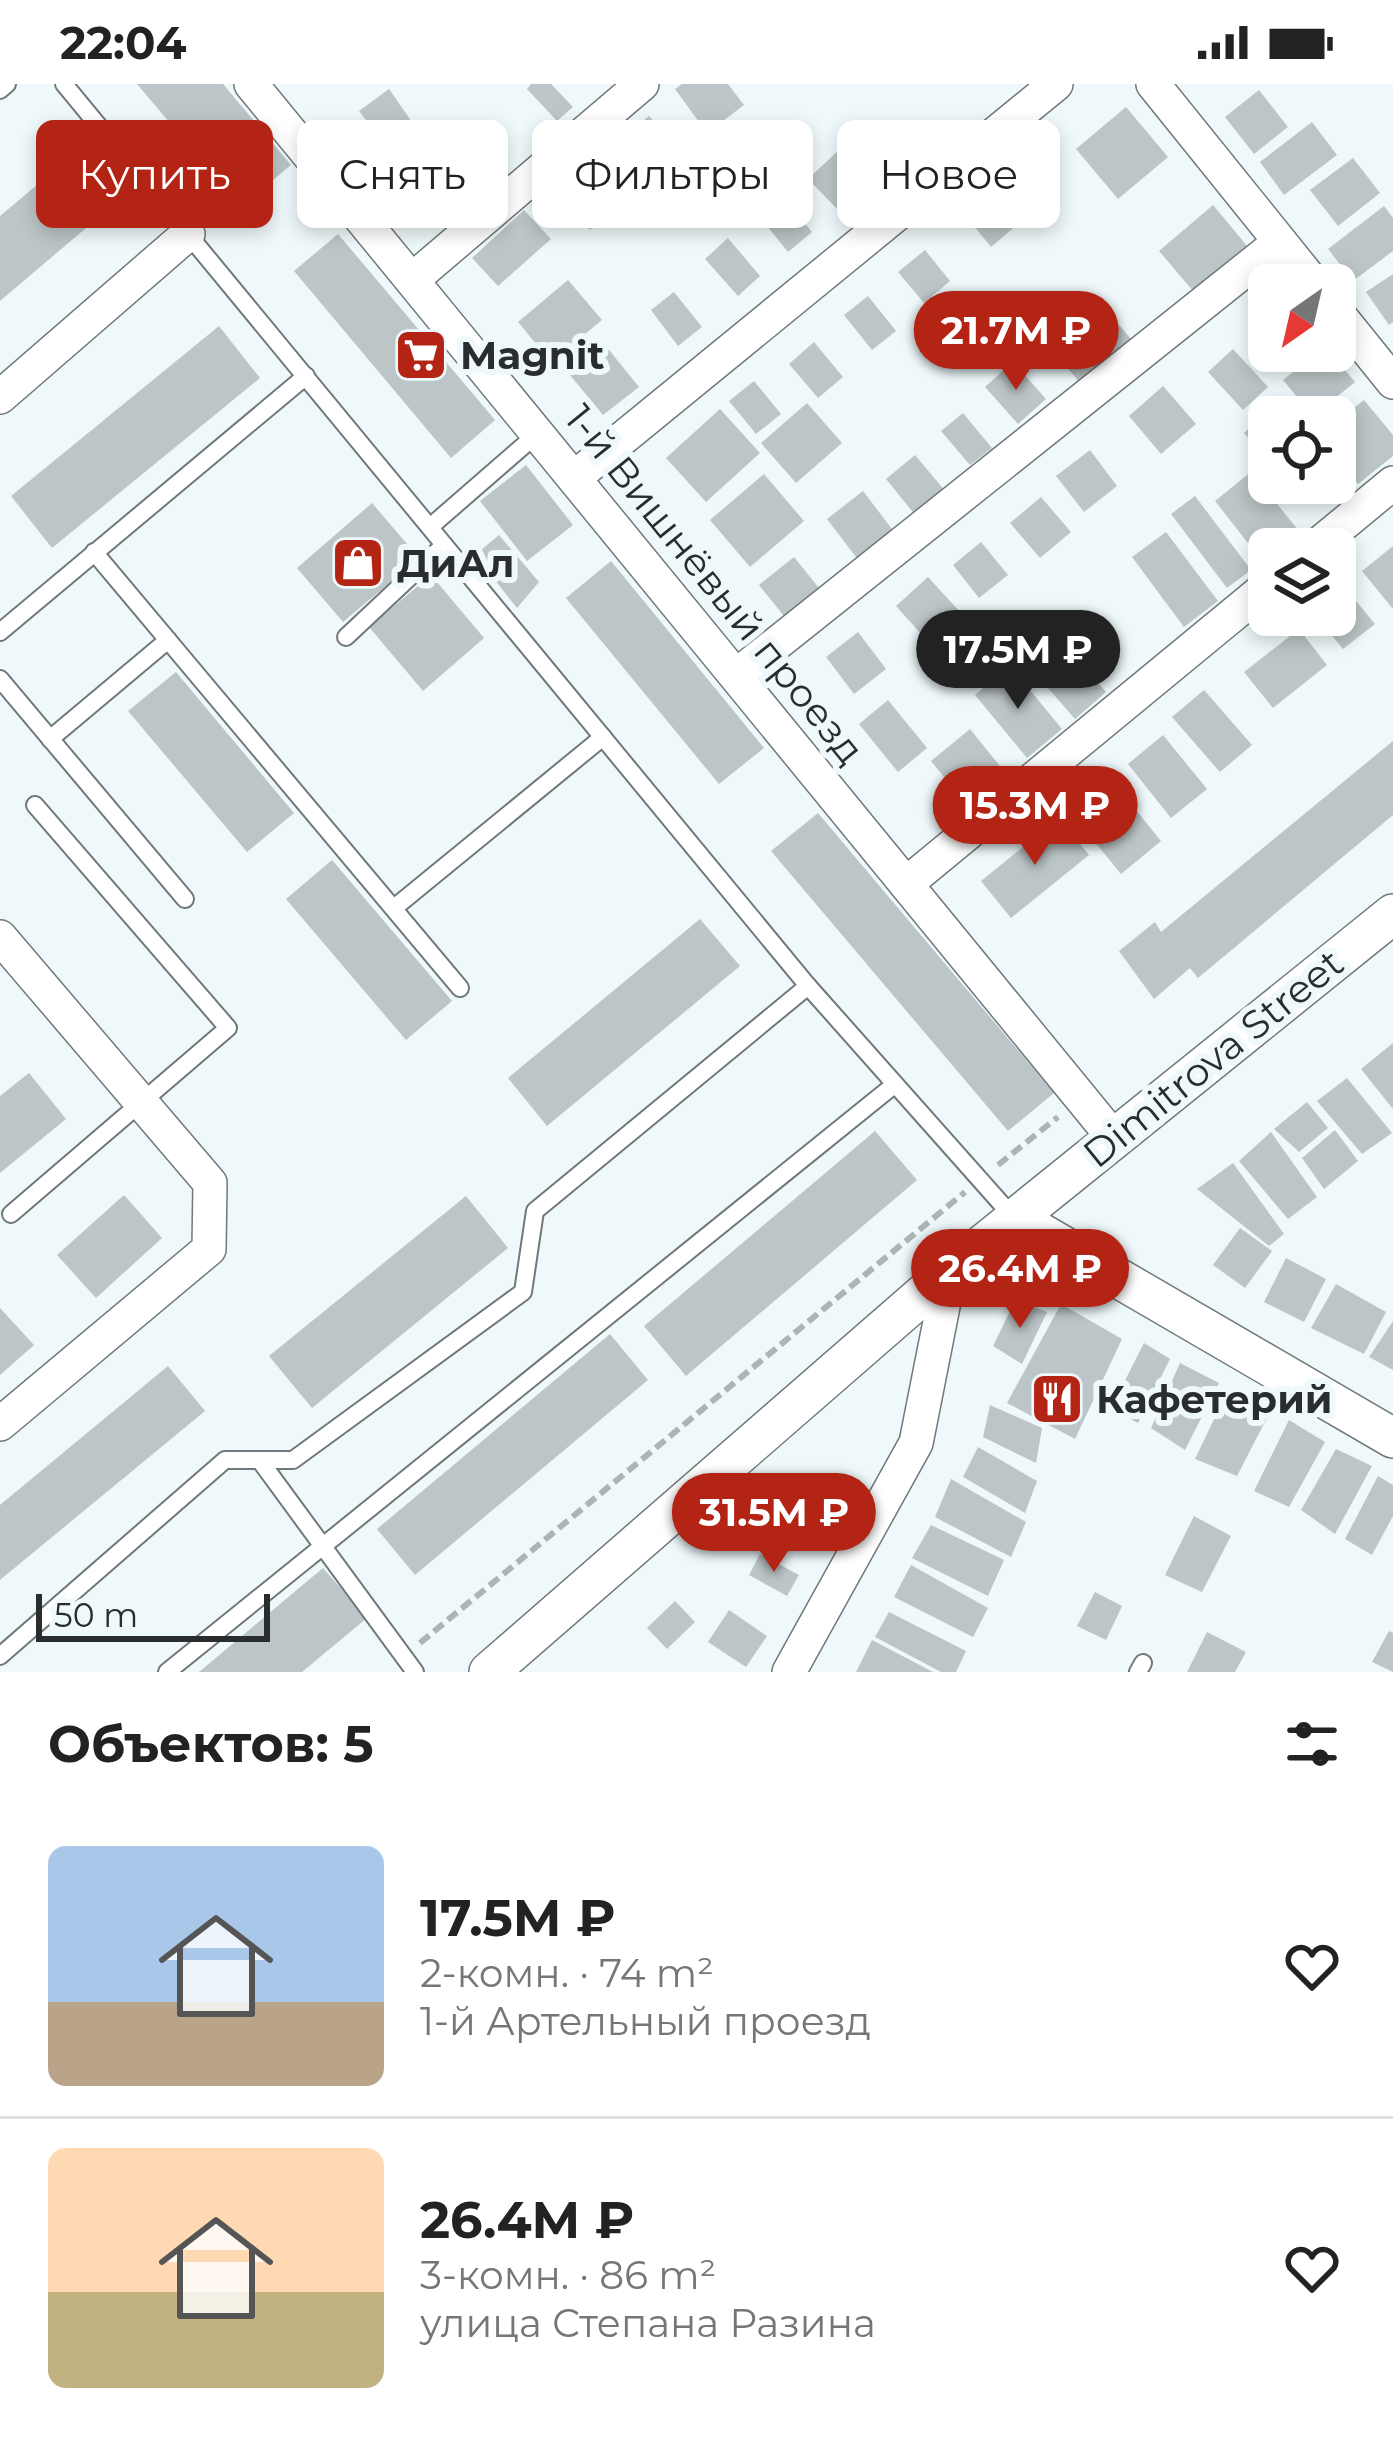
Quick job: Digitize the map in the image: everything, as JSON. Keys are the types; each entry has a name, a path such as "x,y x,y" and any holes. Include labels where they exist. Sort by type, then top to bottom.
{"street":[{"name":"1-й Вишнёвый проезд","path":"251,84 1113,1138"},
{"path":"412,280 642,84"},
{"path":"574,478 1056,84"},
{"path":"1153,84 1298,264"},
{"path":"0,397 188,234"},
{"path":"736,676 1280,242"},
{"path":"1356,336 1393,382"},
{"path":"1338,528 1393,483"},
{"path":"906,884 1248,602"},
{"name":"Dimitrova Street","path":"489,1672 950,1271 1393,914"},
{"path":"0,937 210,1184 209,1250 0,1424"},
{"path":"1015,1218 1393,1438"},
{"path":"789,1672 916,1443 950,1271"}],"lane":[{"path":"0,90 7,84"},
{"path":"64,84 808,986 1015,1218"},
{"path":"0,632 305,376"},
{"path":"430,527 537,434"},
{"path":"346,637 444,545"},
{"path":"94,552 460,988"},
{"path":"50,739 168,640"},
{"path":"0,679 185,899"},
{"path":"394,908 603,737"},
{"path":"11,1214 228,1028 35,806"},
{"path":"0,1656 225,1460 293,1460 524,1292 535,1211 808,986"},
{"path":"167,1672 894,1085"},
{"path":"261,1462 415,1672"}],"path":[{"path":"403,1656 1081,1098"}],"building":[{"path":"137,84 223,84 253,120 167,120"},
{"path":"531,84 551,84 573,107 556,120 527,89"},
{"path":"682,84 728,84 744,105 724,120 698,120 675,89"},
{"path":"389,89 411,120 366,120 359,111"},
{"path":"1259,90 1288,127 1254,154 1225,117"},
{"path":"1126,107 1168,157 1118,199 1076,149"},
{"path":"1312,122 1337,155 1284,195 1260,162"},
{"path":"273,144 291,165 273,180"},
{"path":"837,152 837,209 813,184 813,174"},
{"path":"1353,158 1380,193 1338,226 1310,190"},
{"path":"36,186 36,228 86,228 0,301 0,216"},
{"path":"1213,205 1248,247 1194,292 1159,251"},
{"path":"1384,206 1393,218 1393,251 1356,279 1356,264 1340,264 1328,249"},
{"path":"524,210 532,219 532,228 541,228 551,239 498,286 472,258"},
{"path":"769,228 809,228 812,232 788,252"},
{"path":"976,228 1013,228 991,247"},
{"path":"338,234 495,420 451,458 294,271"},
{"path":"728,238 760,276 738,296 705,259"},
{"path":"925,250 950,281 924,303 898,272"},
{"path":"1393,274 1393,322 1389,325 1366,292"},
{"path":"568,280 602,320 551,362 518,322"},
{"path":"674,292 702,327 678,346 651,310"},
{"path":"868,296 896,331 872,350 844,315"},
{"path":"1096,299 1133,341 1082,385 1045,342"},
{"path":"219,326 260,378 52,548 11,496"},
{"path":"814,342 843,377 818,398 789,364"},
{"path":"605,345 639,387 603,415 570,375"},
{"path":"1233,349 1248,365 1248,372 1254,372 1268,387 1258,396 1248,396 1243,410 1208,372"},
{"path":"1013,362 1046,399 1018,424 985,387"},
{"path":"1293,372 1347,372 1355,382 1338,396 1296,396 1283,380"},
{"path":"754,381 781,414 756,434 729,401"},
{"path":"1163,386 1196,424 1161,454 1129,416"},
{"path":"1364,400 1393,435 1393,456 1358,484 1356,482 1356,406"},
{"path":"807,403 842,443 796,483 761,443"},
{"path":"720,409 760,453 706,502 666,458"},
{"path":"963,413 992,448 970,465 941,431"},
{"path":"1090,450 1117,486 1084,512 1056,476"},
{"path":"915,455 946,492 916,516 886,479"},
{"path":"526,465 573,525 527,561 480,501"},
{"path":"764,474 804,521 750,567 710,520"},
{"path":"1248,474 1248,504 1277,504 1297,528 1248,528 1248,543 1215,501"},
{"path":"863,491 895,533 859,561 827,519"},
{"path":"1195,496 1248,572 1227,588 1171,514"},
{"path":"1041,497 1071,532 1040,558 1010,523"},
{"name":"ДиАл","path":"372,503 419,558 343,622 297,568"},
{"path":"1166,532 1218,601 1184,627 1132,557"},
{"path":"499,535 539,582 517,608 475,555"},
{"path":"981,542 1008,575 979,598 953,565"},
{"path":"1393,546 1393,609 1362,571"},
{"path":"794,557 819,588 784,616 759,585"},
{"path":"611,561 764,748 719,784 566,598"},
{"path":"431,575 484,638 423,691 369,627"},
{"path":"928,577 972,625 939,654 896,606"},
{"path":"1356,601 1375,624 1343,649 1332,636 1356,636"},
{"path":"858,632 886,669 854,694 826,657"},
{"path":"1290,636 1304,636 1327,665 1273,708 1244,672"},
{"path":"1078,661 1106,692 1075,719 1048,688"},
{"path":"1010,666 1062,729 1027,758 975,695"},
{"path":"176,672 294,813 247,852 128,711"},
{"path":"1204,690 1252,745 1220,772 1172,717"},
{"path":"888,700 927,748 898,772 859,724"},
{"path":"970,729 1008,776 969,808 931,761"},
{"path":"1163,735 1207,789 1171,818 1128,764"},
{"path":"1393,741 1393,815 1198,978 1190,968 1154,999 1119,951 1155,922 1161,932"},
{"path":"1106,773 1161,841 1121,874 1065,805"},
{"path":"818,813 1054,1093 1008,1131 771,851"},
{"path":"1059,818 1089,855 1011,918 981,881"},
{"path":"332,860 452,1001 406,1040 286,899"},
{"path":"700,919 740,966 547,1126 508,1078"},
{"path":"1393,1043 1393,1109 1361,1069"},
{"path":"29,1073 66,1119 0,1173 0,1096"},
{"path":"1347,1078 1392,1133 1362,1154 1317,1101"},
{"path":"1307,1102 1328,1128 1299,1152 1274,1129"},
{"path":"1335,1130 1358,1161 1324,1189 1302,1158"},
{"path":"875,1131 917,1180 686,1376 644,1326"},
{"path":"1271,1132 1317,1197 1288,1219 1239,1161"},
{"path":"1233,1163 1284,1234 1269,1246 1197,1189"},
{"path":"124,1195 162,1238 96,1298 57,1255"},
{"path":"466,1196 508,1248 312,1408 269,1356"},
{"path":"1240,1228 1272,1251 1245,1288 1213,1265"},
{"path":"1286,1258 1326,1279 1304,1322 1264,1302"},
{"path":"1336,1284 1386,1312 1364,1354 1311,1328"},
{"path":"1022,1302 1047,1312 1022,1364 993,1346 1009,1313"},
{"path":"1061,1304 1122,1339 1075,1439 1007,1403"},
{"path":"0,1308 34,1345 0,1375"},
{"path":"1393,1321 1393,1370 1369,1357"},
{"path":"610,1334 648,1380 415,1575 377,1529"},
{"path":"1144,1343 1170,1359 1138,1423 1111,1408"},
{"path":"1180,1363 1219,1383 1185,1450 1151,1428"},
{"path":"168,1366 205,1411 0,1580 0,1505"},
{"path":"1229,1388 1270,1412 1237,1476 1195,1459"},
{"path":"990,1405 1042,1428 1036,1463 983,1437"},
{"path":"1289,1420 1325,1442 1289,1507 1254,1491"},
{"path":"978,1447 1037,1481 1025,1513 963,1477"},
{"path":"1336,1449 1372,1466 1335,1534 1301,1510"},
{"path":"1378,1476 1393,1485 1393,1516 1372,1555 1345,1539"},
{"path":"951,1479 1026,1522 1011,1557 935,1517"},
{"path":"1194,1516 1231,1536 1202,1592 1165,1575"},
{"path":"931,1525 1004,1560 988,1596 912,1558"},
{"path":"760,1554 799,1575 787,1596 749,1575"},
{"path":"911,1565 988,1608 973,1637 894,1597"},
{"path":"323,1568 367,1618 302,1672 199,1672"},
{"path":"1095,1592 1122,1606 1106,1640 1077,1626"},
{"path":"675,1601 695,1622 667,1649 647,1628"},
{"path":"729,1610 767,1636 746,1667 708,1642"},
{"path":"889,1612 966,1651 956,1672 941,1672 875,1637"},
{"path":"1389,1631 1393,1633 1393,1672 1372,1662"},
{"path":"1207,1632 1246,1652 1235,1672 1187,1672"},
{"path":"872,1640 933,1672 856,1672"}],"place":[{"name":"Magnit","path":"421,355"},
{"name":"ДиАл","path":"358,563"},
{"name":"Кафетерий","path":"1057,1399"}]}
